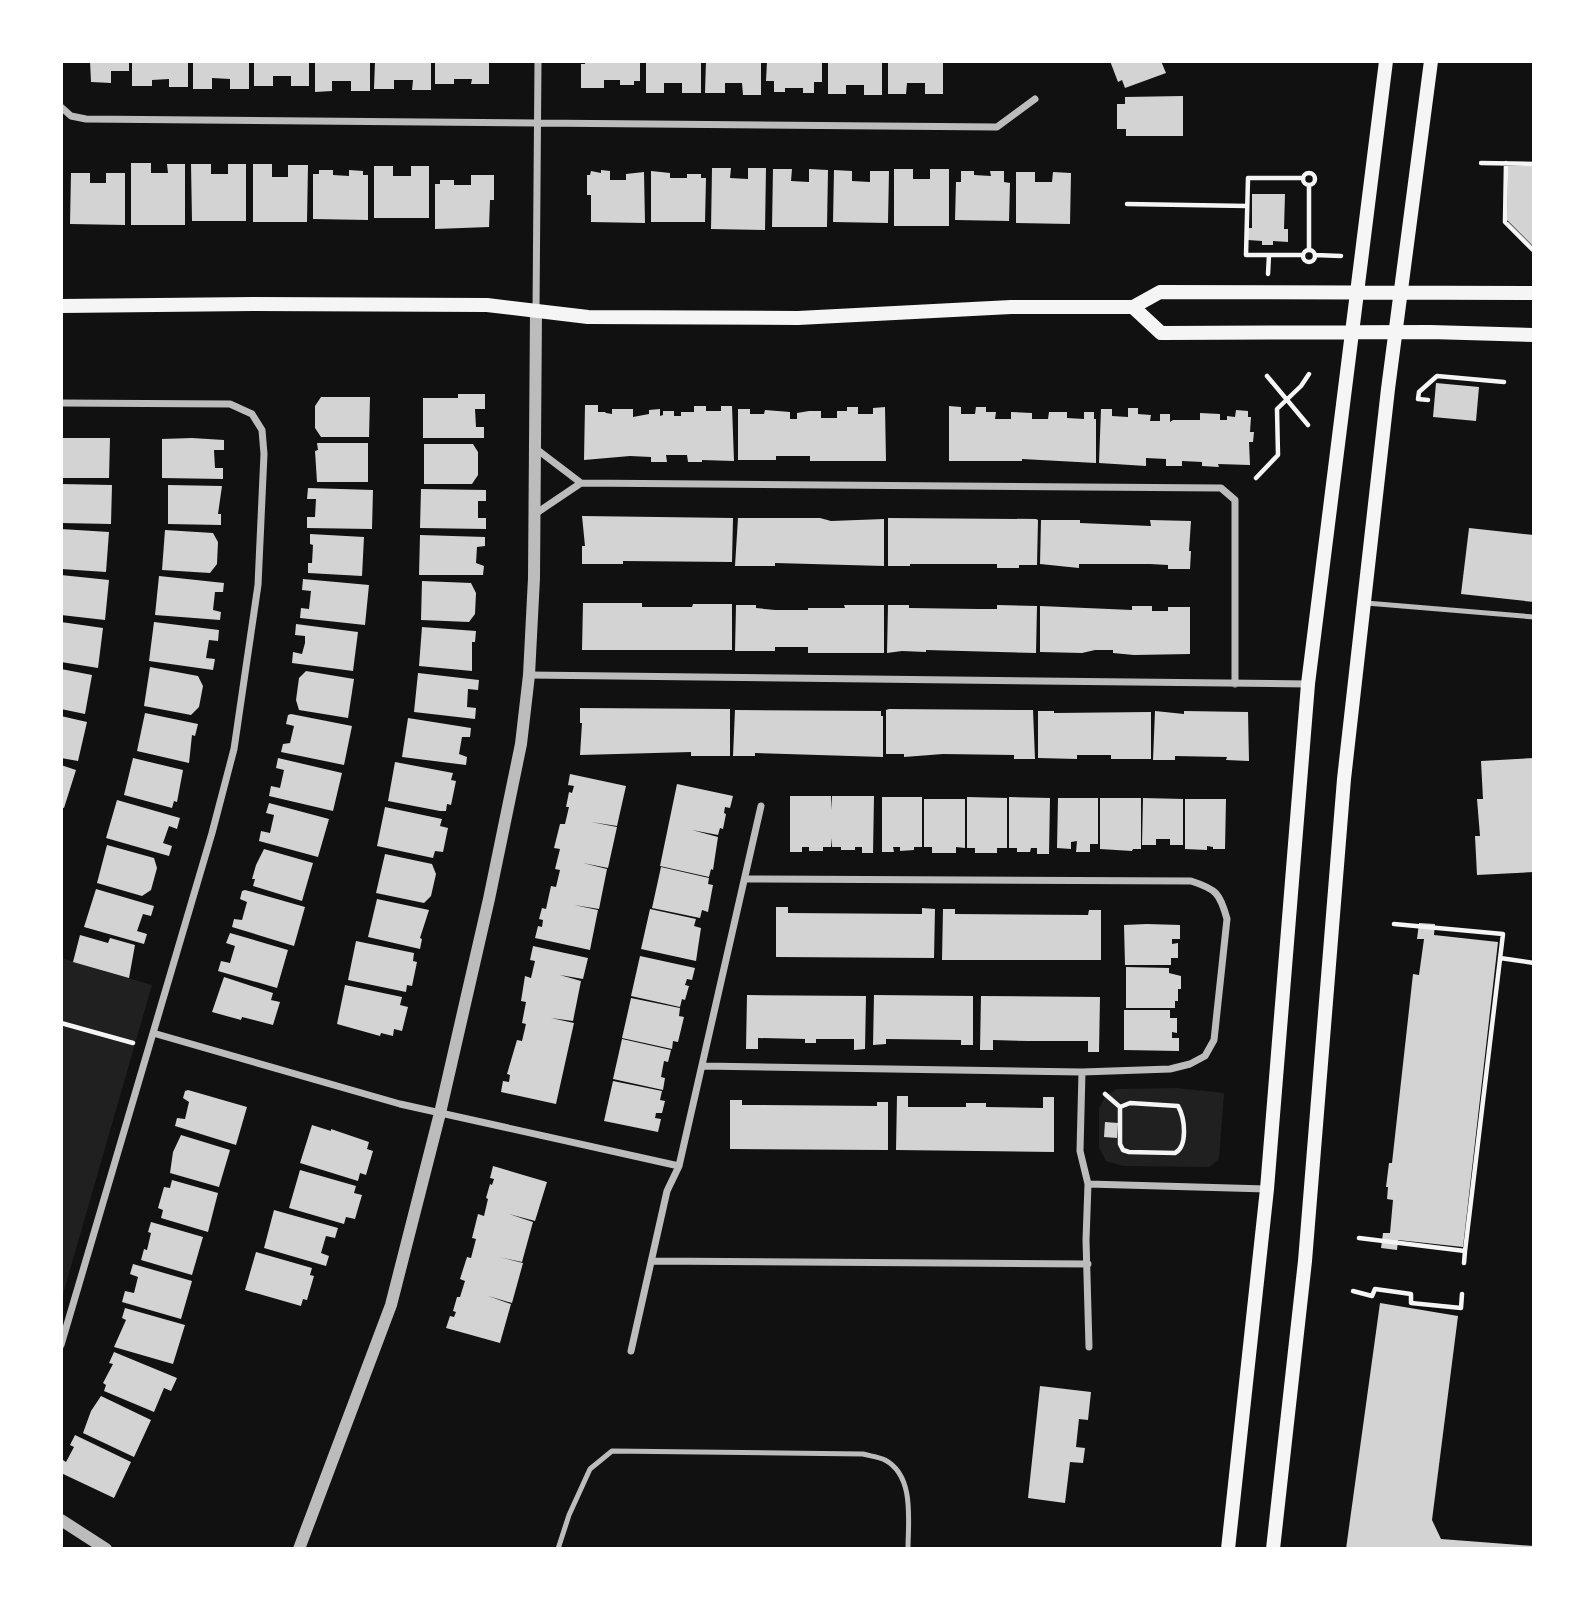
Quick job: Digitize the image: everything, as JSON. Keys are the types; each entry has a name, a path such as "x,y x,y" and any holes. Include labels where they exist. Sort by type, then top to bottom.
{"main road":[{"path":"1228,1549 1268,1189 1308,684 1385,61"},
{"path":"1273,1549 1306,1248 1344,779 1395,332 1431,61"},
{"path":"61,306 487,305 588,317 798,318 1011,307 1133,307 1160,292 1534,293"},
{"path":"1133,307 1161,333 1395,332 1534,335"}],"street":[{"path":"299,1549 391,1305 440,1113 521,744 529,675 535,514 538,61"},
{"path":"61,107 71,116 86,119 997,127 1035,99"},
{"path":"61,403 230,404 252,414 262,430 264,453 258,585 234,749 212,833 61,1345"},
{"path":"535,448 581,483"},
{"path":"535,514 581,483 1221,488 1235,500 1235,684"},
{"path":"529,675 1308,684"},
{"path":"631,1351 667,1191 679,1166 761,806"},
{"path":"702,1066 1082,1072 1170,1069 1190,1065 1205,1056 1214,1040 1227,919 1222,900 1210,887 1191,881 746,879"},
{"path":"153,1033 400,1104 679,1166"},
{"path":"1082,1072 1080,1151 1087,1184 1089,1348"},
{"path":"1087,1184 1268,1189"},
{"path":"652,1261 1088,1264"},
{"path":"61,1520 106,1549"}],"lane":[{"path":"1363,603 1534,617"},
{"path":"558,1549 569,1515 590,1469 612,1451 863,1454 886,1460 901,1476 909,1500 908,1549"}],"path":[{"path":"1481,163 1534,164"},
{"path":"1506,163 1506,222 1534,251"},
{"path":"1303,178 1307,172 1315,175 1315,181 1309,185"},
{"path":"1303,178 1248,178 1246,255 1303,255 1309,250"},
{"path":"1303,178 1304,183 1309,185"},
{"path":"1309,185 1309,250 1315,256 1340,256"},
{"path":"1127,204 1247,206"},
{"path":"1268,274 1269,255"},
{"path":"1303,255 1308,262"},
{"path":"1308,262 1313,261 1315,256"},
{"path":"1308,262 1308,274"},
{"path":"1256,478 1278,455 1277,409 1301,386 1309,374"},
{"path":"1268,376 1308,425"},
{"path":"1428,400 1415,399 1437,376 1504,382"},
{"path":"1394,924 1503,934 1464,1263"},
{"path":"1500,958 1534,962"},
{"path":"61,1023 133,1043"},
{"path":"1105,1094 1120,1107"},
{"path":"1130,1102 1178,1106 1182,1113 1183,1147 1175,1153 1129,1153 1123,1150 1119,1144 1120,1107 1130,1102"},
{"path":"1359,1238 1465,1251"},
{"path":"1353,1291 1372,1296 1375,1289 1411,1294 1411,1303 1461,1308 1462,1294"}],"shaded area":[{"path":"61,958 152,985 61,1301"},
{"path":"1176,1088 1224,1093 1219,1159 1209,1167 1123,1166 1106,1161 1099,1147 1099,1109 1105,1096 1117,1089"}],"building":[{"path":"90,61 129,61 129,71 111,71 111,83 91,82"},
{"path":"132,61 188,61 188,87 169,87 169,79 152,80 152,86 132,86"},
{"path":"193,61 249,61 249,89 230,89 230,79 212,78 212,89 193,89"},
{"path":"254,61 309,61 309,86 291,86 291,76 273,76 273,86 254,86"},
{"path":"315,61 370,61 370,91 351,91 351,81 332,81 332,91 315,92"},
{"path":"375,61 431,61 431,90 412,90 413,80 394,80 394,89 374,89"},
{"path":"435,61 489,61 489,84 471,84 472,79 454,79 454,84 435,84"},
{"path":"585,61 640,61 640,81 634,81 634,85 620,85 620,80 604,80 604,88 581,88 581,64 585,64"},
{"path":"646,61 701,61 701,93 682,93 682,83 664,83 664,93 646,93"},
{"path":"706,61 761,61 761,95 743,95 742,83 725,83 725,93 705,93"},
{"path":"767,61 822,61 822,82 814,82 814,93 803,93 803,88 785,88 785,92 774,92 774,81 766,81"},
{"path":"828,61 882,61 882,95 864,95 864,85 846,85 846,94 828,94"},
{"path":"888,61 943,61 943,94 925,94 925,83 907,83 906,94 888,94"},
{"path":"1110,61 1161,61 1166,73 1125,88 1122,80 1118,82"},
{"path":"1183,96 1183,136 1126,136 1126,129 1117,129 1117,104 1125,104 1125,97"},
{"path":"131,163 151,163 151,173 168,173 167,164 185,164 185,225 131,225"},
{"path":"191,164 211,164 211,174 228,174 228,164 246,164 246,221 192,221"},
{"path":"253,164 272,164 272,177 288,177 288,165 308,165 307,222 253,222"},
{"path":"374,166 393,166 393,176 411,176 411,166 429,166 429,218 374,218"},
{"path":"1508,166 1534,166 1534,247 1507,220"},
{"path":"712,168 731,168 730,178 748,179 748,168 766,168 765,230 711,229"},
{"path":"773,169 792,169 791,181 809,182 809,169 828,170 827,227 772,227"},
{"path":"894,169 913,169 913,179 930,179 930,169 949,169 949,226 894,226"},
{"path":"319,170 333,170 333,175 349,176 349,170 363,171 363,175 368,175 368,220 313,219 313,174 319,174"},
{"path":"601,170 610,171 610,180 626,180 626,174 644,172 645,223 591,222 591,195 587,195 587,175 590,175 591,171 601,173"},
{"path":"834,170 852,171 852,181 870,182 870,171 889,171 888,223 833,222"},
{"path":"651,171 670,173 670,178 687,178 687,174 701,174 701,178 706,178 705,222 651,222"},
{"path":"961,171 974,171 974,175 991,176 990,171 1004,171 1004,182 1010,183 1009,221 955,220 956,182 961,182"},
{"path":"1016,172 1035,172 1035,182 1052,182 1053,172 1071,173 1070,224 1016,223"},
{"path":"71,173 90,173 90,183 106,183 106,173 125,173 125,225 70,224"},
{"path":"471,175 494,175 494,200 490,200 489,227 435,229 435,184 440,184 440,180 454,180 454,185 471,185"},
{"path":"1252,194 1285,194 1284,229 1288,229 1288,242 1273,241 1273,245 1262,245 1262,241 1248,240 1248,228 1252,228"},
{"path":"1436,383 1479,387 1476,421 1433,417"},
{"path":"458,394 485,394 485,409 475,409 476,427 484,427 484,438 423,438 423,398 458,398"},
{"path":"321,397 370,397 369,437 321,437 315,428 315,406"},
{"path":"585,405 598,405 598,412 612,414 612,409 633,409 633,417 649,414 649,410 660,409 660,416 663,411 674,411 674,416 681,416 681,412 694,412 694,406 706,406 706,411 721,411 721,406 732,406 734,461 688,462 687,455 666,455 667,462 651,462 651,457 630,456 584,460"},
{"path":"949,406 961,407 961,414 975,414 976,407 986,407 986,412 996,412 995,419 1011,419 1011,412 1032,413 1032,419 1048,419 1049,412 1067,412 1067,418 1084,419 1084,412 1094,412 1096,463 1022,459 949,461"},
{"path":"847,407 858,407 858,414 873,414 873,408 885,407 886,461 810,461 810,456 776,456 776,460 738,460 738,409 750,409 750,414 764,414 765,410 790,412 790,419 797,419 797,413 809,411 821,411 821,418 837,418 837,411 847,411"},
{"path":"1128,408 1138,408 1138,414 1151,415 1150,421 1160,421 1160,414 1170,414 1170,422 1200,420 1200,413 1220,414 1220,420 1227,420 1227,416 1235,417 1236,410 1248,411 1248,417 1251,417 1250,432 1254,432 1253,442 1249,442 1250,465 1202,466 1202,462 1182,461 1182,466 1166,466 1166,459 1146,458 1146,466 1099,463 1101,409 1112,409 1112,416 1128,417"},
{"path":"61,438 110,438 109,478 61,478"},
{"path":"162,439 224,440 224,450 214,450 215,468 223,468 223,479 162,478"},
{"path":"317,443 368,443 368,482 317,482"},
{"path":"424,444 473,444 478,452 478,475 472,484 424,484"},
{"path":"61,484 112,485 111,524 61,523"},
{"path":"168,485 222,486 218,514 221,514 221,525 168,524"},
{"path":"308,488 373,490 372,529 307,528 307,517 315,517 316,499 307,499"},
{"path":"421,489 486,490 486,501 478,501 478,518 486,518 486,529 420,528"},
{"path":"582,516 733,518 732,562 623,561 623,564 582,564 582,546 585,546"},
{"path":"738,518 820,518 831,521 884,519 884,566 775,563 775,566 735,566"},
{"path":"888,518 1036,519 1037,565 1019,565 1019,568 997,568 997,564 888,566"},
{"path":"1041,520 1080,520 1080,523 1151,526 1150,520 1191,521 1190,569 1168,569 1168,565 1150,564 1079,564 1079,568 1040,564"},
{"path":"1469,528 1534,535 1534,602 1461,594"},
{"path":"61,529 109,532 106,572 61,569"},
{"path":"165,530 213,533 218,542 217,564 210,573 162,570"},
{"path":"310,534 364,537 362,576 308,573 308,563 312,563 313,545 310,544"},
{"path":"420,535 485,537 485,546 477,547 476,563 484,566 483,575 419,575"},
{"path":"61,575 109,580 105,620 61,615"},
{"path":"159,576 224,583 223,592 215,592 213,610 221,612 220,620 155,615"},
{"path":"303,579 369,585 365,625 300,618 301,608 309,609 311,591 302,590"},
{"path":"422,581 471,583 476,593 475,614 469,622 421,620"},
{"path":"583,603 642,603 642,607 732,604 732,650 582,650"},
{"path":"736,605 756,605 756,608 775,610 808,610 845,608 844,605 884,605 884,653 808,653 808,647 775,647 775,651 735,651"},
{"path":"888,605 978,609 997,609 997,605 1037,606 1036,653 926,650 887,653"},
{"path":"1040,606 1132,610 1132,606 1152,606 1152,611 1168,611 1168,607 1190,607 1190,654 1134,655 1113,653 1113,650 1082,653 1040,652"},
{"path":"61,622 103,628 98,668 61,662"},
{"path":"154,622 219,630 218,641 209,640 206,658 215,659 213,670 149,661"},
{"path":"296,624 358,632 353,671 292,663 293,652 302,654 305,643 305,636 295,635"},
{"path":"422,627 476,631 475,642 472,642 472,671 419,666"},
{"path":"150,667 198,676 203,686 199,707 191,715 144,706"},
{"path":"61,669 92,675 85,714 61,709"},
{"path":"306,671 354,679 348,718 299,710 296,700 299,678"},
{"path":"418,673 479,680 478,690 468,689 467,707 476,708 475,719 414,712"},
{"path":"580,708 730,709 730,756 691,756 691,752 580,755"},
{"path":"735,710 881,711 883,757 755,753 755,756 733,756"},
{"path":"886,710 1033,710 1035,759 1014,759 1014,755 943,754 904,757 904,754 886,754"},
{"path":"1038,711 1151,712 1151,759 1111,759 1111,755 1077,755 1077,759 1038,758"},
{"path":"1155,711 1184,714 1184,711 1248,712 1249,761 1226,760 1227,757 1175,756 1175,760 1153,760"},
{"path":"145,713 198,724 195,736 192,735 189,763 137,751"},
{"path":"288,715 352,726 344,765 281,752 283,744 290,743 294,726 286,724"},
{"path":"61,716 87,722 78,761 61,758"},
{"path":"408,718 471,728 470,737 462,737 459,754 467,757 466,765 402,757"},
{"path":"133,758 183,770 177,802 174,801 172,808 124,795"},
{"path":"278,758 342,773 333,811 269,796 271,786 280,788 284,770 276,768"},
{"path":"1534,758 1534,872 1477,875 1475,836 1480,836 1477,799 1483,799 1481,761"},
{"path":"395,762 453,773 451,780 456,781 451,805 447,804 446,811 388,801"},
{"path":"61,765 76,770 64,808 61,807"},
{"path":"570,774 626,786 617,826 591,822 617,827 608,868 583,863 607,869 599,909 574,905 598,910 590,950 535,938 538,926 542,927 543,920 539,919 542,908 546,909 551,886 556,887 560,870 555,869 560,849 554,848 560,824 565,824 569,792 572,793 574,786 568,785"},
{"path":"677,784 733,796 730,808 725,807 723,829 720,828 718,835 692,830 718,837 713,870 711,869 709,877 660,866"},
{"path":"790,796 831,796 831,810 832,796 874,796 873,853 862,853 862,847 841,850 841,847 832,847 832,838 831,847 823,847 823,851 809,851 809,847 802,847 802,852 790,852"},
{"path":"882,797 922,797 922,847 900,851 900,847 893,847 894,852 882,852"},
{"path":"967,797 1007,798 1007,848 997,848 997,853 975,853 975,848 967,848"},
{"path":"1009,797 1050,798 1049,854 1037,854 1037,848 1031,848 1030,852 1017,852 1017,848 1009,848"},
{"path":"1058,798 1098,798 1098,844 1090,844 1090,852 1076,852 1077,841 1071,842 1071,849 1057,848"},
{"path":"1100,798 1141,798 1141,849 1100,849"},
{"path":"1143,798 1183,799 1183,845 1170,845 1170,839 1156,839 1156,845 1142,845"},
{"path":"924,799 965,799 965,848 956,847 956,853 932,853 932,847 924,847"},
{"path":"1185,799 1226,799 1225,849 1207,846 1207,850 1185,849"},
{"path":"117,800 180,818 177,829 169,826 163,843 172,846 169,856 106,838"},
{"path":"269,803 329,819 318,857 259,841 261,831 270,833 274,815 266,813"},
{"path":"385,807 442,819 440,826 448,828 443,852 435,851 433,858 377,846"},
{"path":"107,845 154,858 157,868 151,890 142,896 97,883"},
{"path":"264,849 313,863 302,901 253,886 256,865"},
{"path":"385,854 432,864 436,874 431,896 424,903 376,893"},
{"path":"661,867 709,878 708,884 713,885 708,912 702,910 700,918 652,908"},
{"path":"96,889 154,906 151,916 143,914 137,931 147,934 144,944 84,927"},
{"path":"242,891 305,907 294,946 232,927 234,919 242,920 247,902 240,899"},
{"path":"377,899 429,910 420,938 420,949 368,937"},
{"path":"776,907 788,907 788,913 922,914 922,908 935,909 934,958 776,957"},
{"path":"650,909 696,919 694,926 701,928 696,961 641,949"},
{"path":"943,909 955,909 955,914 1088,915 1089,910 1101,910 1101,960 942,960"},
{"path":"1419,923 1435,924 1434,935 1498,942 1463,1247 1398,1240 1397,1250 1381,1248 1383,1233 1390,1233 1393,1200 1387,1199 1386,1187 1389,1163 1392,1163 1413,974 1419,975 1424,939 1417,939"},
{"path":"1124,925 1180,925 1180,939 1172,939 1172,944 1178,943 1178,958 1171,958 1171,965 1125,965"},
{"path":"230,933 288,950 277,988 218,971 221,961 230,963 235,946 226,943"},
{"path":"80,935 108,943 110,938 135,945 129,978 73,962"},
{"path":"356,941 414,953 413,961 417,962 412,986 407,985 406,992 348,980"},
{"path":"533,946 588,958 583,979 560,975 581,981 573,1021 551,1018 574,1023 556,1104 501,1092 503,1081 509,1082 510,1075 507,1074 517,1040 522,1041 526,1024 522,1023 526,1002 521,1001 525,976 531,978 535,961 530,960"},
{"path":"640,956 695,968 692,980 687,979 685,985 689,986 680,1007 631,996"},
{"path":"1126,967 1169,968 1169,973 1181,976 1181,989 1178,989 1175,1008 1126,1008"},
{"path":"224,977 273,993 271,1000 280,1002 273,1025 212,1012"},
{"path":"345,985 402,997 400,1005 408,1007 402,1031 394,1029 393,1036 381,1033 380,1036 337,1024"},
{"path":"747,995 866,996 865,1049 854,1050 854,1039 816,1039 816,1043 805,1043 805,1039 758,1038 758,1049 746,1049"},
{"path":"874,995 973,996 973,1045 961,1045 961,1040 886,1039 886,1044 873,1045"},
{"path":"981,996 1100,997 1099,1052 1088,1052 1088,1041 993,1040 993,1050 980,1050"},
{"path":"631,998 680,1008 679,1016 684,1017 678,1042 673,1041 672,1049 622,1038"},
{"path":"1124,1010 1170,1010 1170,1018 1177,1018 1177,1033 1172,1032 1172,1038 1179,1038 1179,1051 1124,1050"},
{"path":"622,1039 671,1050 668,1062 664,1061 661,1077 665,1078 663,1090 613,1079"},
{"path":"613,1081 662,1091 660,1100 665,1101 662,1113 656,1113 655,1118 661,1119 658,1132 604,1121"},
{"path":"188,1090 247,1107 236,1145 175,1126 177,1118 185,1119 189,1102 183,1098"},
{"path":"897,1096 908,1096 908,1107 966,1107 966,1103 986,1103 986,1107 1043,1108 1043,1097 1054,1097 1054,1152 896,1150"},
{"path":"730,1100 742,1100 742,1105 877,1106 877,1102 888,1102 888,1150 730,1149"},
{"path":"1105,1122 1118,1123 1117,1138 1104,1137"},
{"path":"312,1125 369,1142 367,1149 373,1151 366,1175 360,1173 358,1181 300,1163"},
{"path":"181,1135 230,1150 219,1187 170,1173 173,1152"},
{"path":"493,1166 547,1182 535,1221 509,1214 533,1222 522,1262 499,1257 523,1263 512,1303 488,1296 511,1304 500,1343 446,1328 450,1316 454,1317 457,1297 460,1297 465,1281 460,1279 467,1257 471,1258 476,1239 472,1238 478,1214 484,1216 486,1198 494,1179 490,1178"},
{"path":"300,1170 356,1186 354,1193 362,1195 355,1219 346,1217 344,1224 289,1208"},
{"path":"172,1180 218,1193 208,1232 161,1218 163,1210 158,1208 164,1187 170,1188"},
{"path":"274,1210 338,1228 335,1238 326,1236 321,1253 329,1256 326,1266 264,1248"},
{"path":"151,1222 203,1237 192,1275 141,1260 144,1249 147,1250"},
{"path":"256,1252 312,1268 310,1275 314,1276 307,1300 303,1299 301,1306 245,1290"},
{"path":"133,1264 192,1281 181,1319 122,1302 125,1291 134,1293 138,1277 130,1274"},
{"path":"1380,1303 1458,1316 1432,1520 1441,1539 1534,1546 1534,1549 1346,1549"},
{"path":"125,1308 185,1325 173,1364 114,1347 126,1320 122,1318"},
{"path":"114,1352 177,1378 171,1391 164,1388 154,1412 104,1391 106,1385 103,1383 113,1364 109,1363"},
{"path":"1040,1386 1091,1392 1088,1420 1079,1419 1076,1447 1085,1448 1083,1463 1070,1462 1065,1503 1028,1498"},
{"path":"101,1396 151,1420 134,1457 83,1433 91,1411"},
{"path":"75,1435 131,1462 114,1498 61,1473 63,1460 66,1462 74,1447 70,1445"}]}
